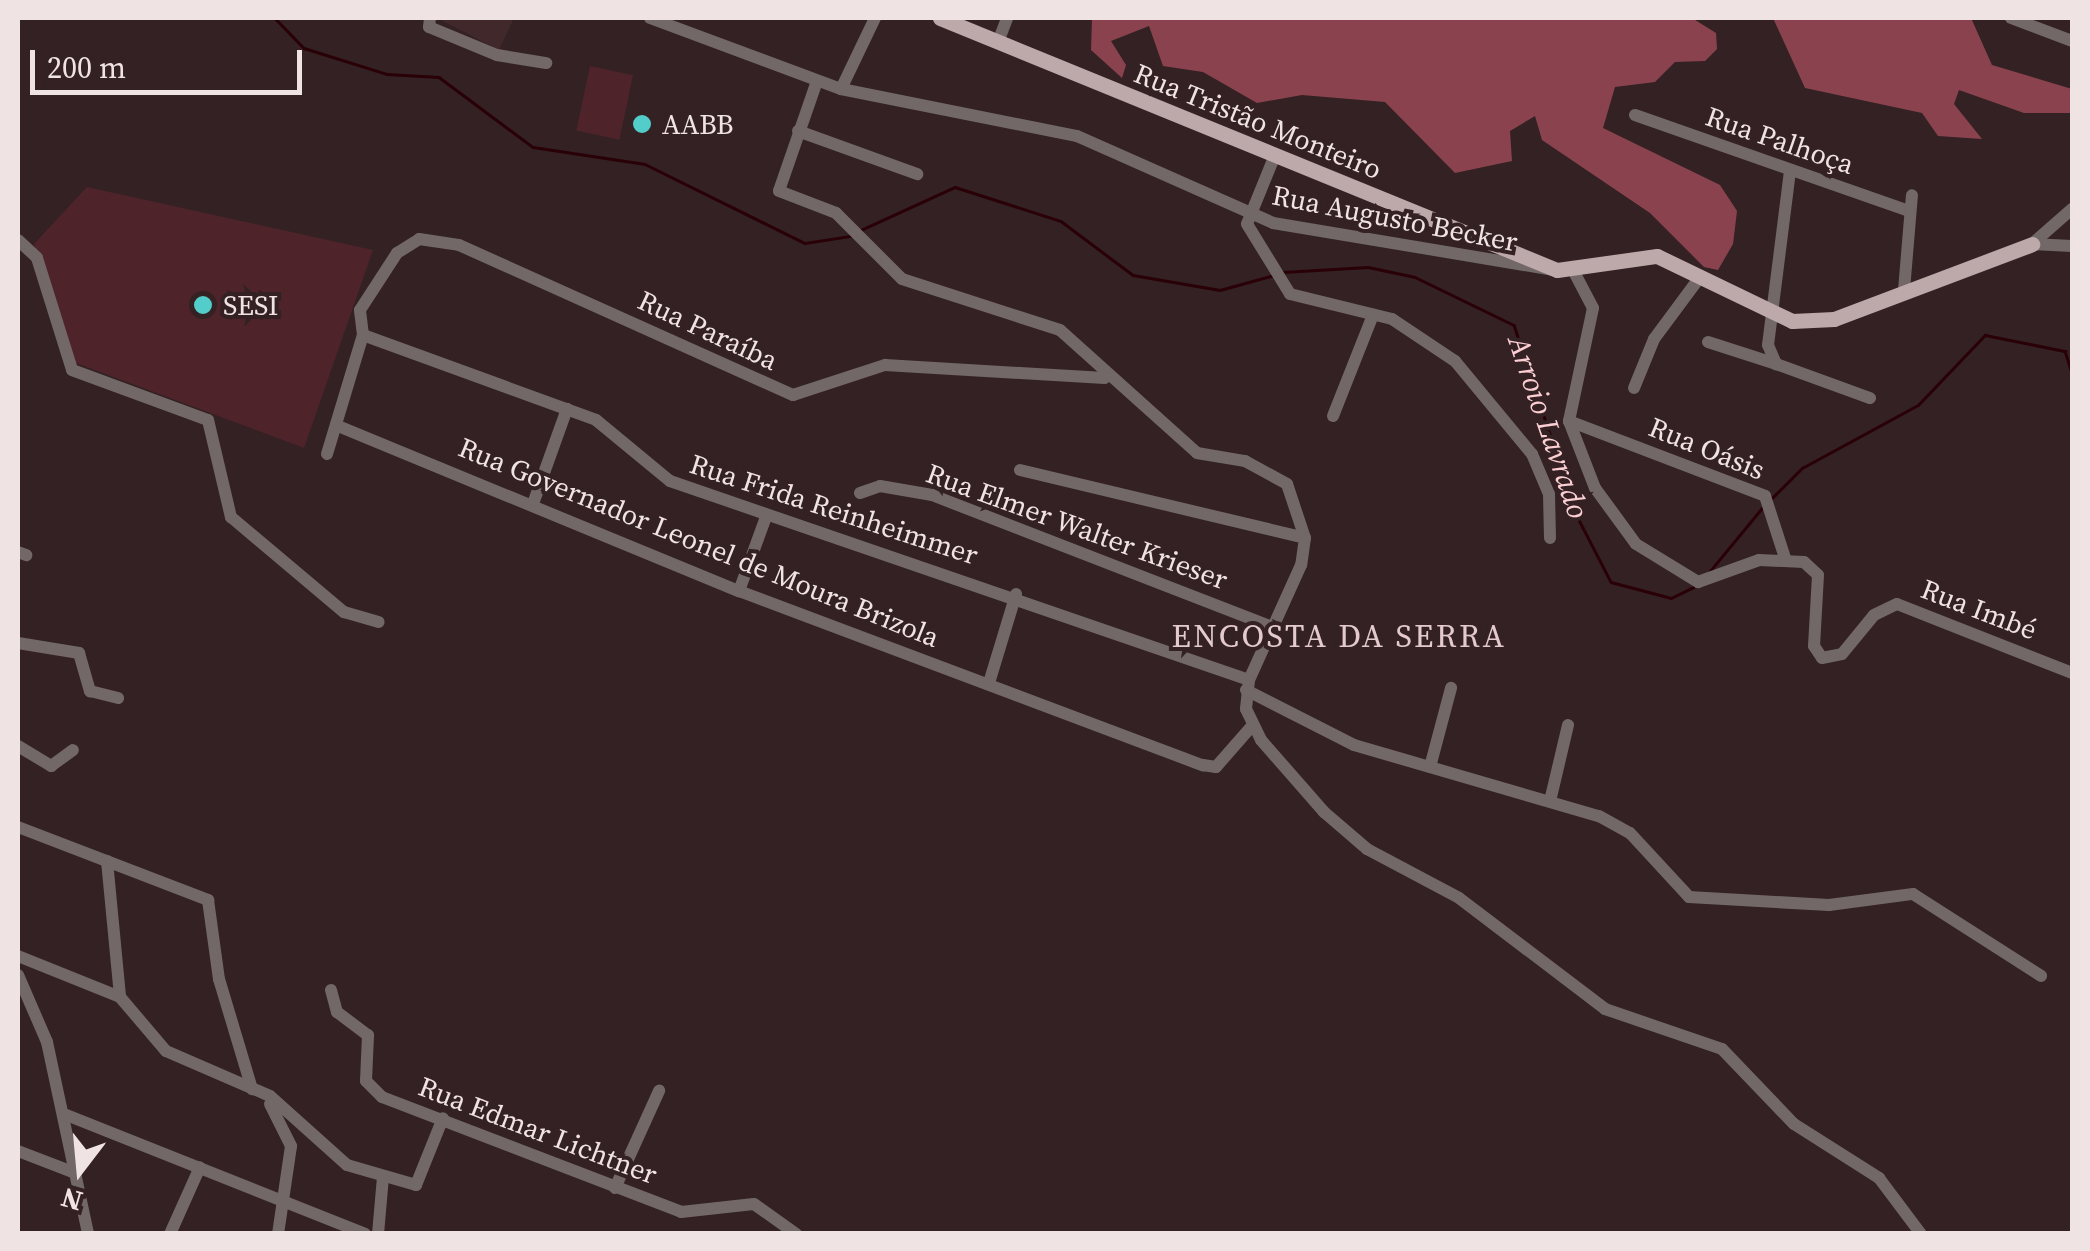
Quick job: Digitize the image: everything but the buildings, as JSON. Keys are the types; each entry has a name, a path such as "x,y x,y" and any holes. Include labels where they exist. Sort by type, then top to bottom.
{"main road":[{"name":"Rua Tristão Monteiro","path":"940,18 1564,269"},
{"name":"Rua Augusto Becker","path":"1564,269 1638,254 1700,277 1770,314 1834,319 2032,244"}],"street":[{"path":"430,18 429,27 497,55 546,63"},
{"name":"Rua Augusto Becker","path":"650,18 841,89 1076,136 1249,212 1314,232 1564,269"},
{"path":"841,89 875,18"},
{"path":"998,42 1007,18"},
{"path":"2010,18 2072,42"},
{"path":"817,81 780,191 863,234 902,278 1060,330 1106,378 1207,460 1245,461 1287,484 1306,538 1275,628 1248,685 1251,727 1346,834 1459,898 1605,1009 1722,1049 1794,1124 1880,1178 1921,1234"},
{"name":"Rua Palhoça","path":"1635,115 1909,211"},
{"path":"798,131 916,174"},
{"path":"1275,154 1249,212 1282,281 1302,299 1373,315 1420,333 1513,421 1549,494 1550,538"},
{"path":"1776,364 1770,314 1790,171"},
{"path":"1904,290 1912,195"},
{"path":"2032,244 2072,209"},
{"name":"Rua Paraíba","path":"364,336 360,310 398,253 420,238 459,245 794,394 885,366 1106,378"},
{"path":"18,240 38,258 72,370 208,420 231,517 344,612 379,622"},
{"name":"Rua Augusto Becker","path":"2032,244 2072,246"},
{"path":"1564,269 1594,308 1569,421 1618,526 1698,582 1714,583 1748,563 1785,558"},
{"path":"1634,388 1654,339 1700,277"},
{"path":"1333,416 1373,315"},
{"path":"327,454 364,336"},
{"name":"Rua Frida Reinheimmer","path":"364,336 596,420 653,472 766,517 1016,594 1248,685 1354,745 1430,768 1551,796 1630,833 1690,897 1829,906 1913,894 2042,976"},
{"path":"1708,342 1870,398"},
{"path":"534,501 567,409"},
{"name":"Rua Oásis","path":"1569,421 1769,501 1785,558"},
{"name":"Rua Governador Leonel de Moura Brizola","path":"338,426 534,501 739,591 1216,768 1251,727"},
{"path":"1020,470 1306,538"},
{"name":"Rua Elmer Walter Krieser","path":"860,493 880,486 932,495 1275,628"},
{"path":"739,591 766,517"},
{"name":"Rua Imbé","path":"1785,558 1818,575 1814,646 1822,658 1842,654 1874,615 1897,604 2072,673"},
{"path":"989,683 1016,594"},
{"path":"18,643 79,653 90,691 118,698"},
{"path":"1430,768 1451,688"},
{"path":"1551,796 1568,725"},
{"path":"18,746 50,766 73,750"},
{"path":"18,827 202,894 256,1090 288,1132 289,1203 278,1234"},
{"path":"106,861 120,998"},
{"path":"18,956 120,998 166,1051 256,1090 330,1154 383,1177 416,1185 426,1173 443,1118"},
{"path":"18,975 64,1114 88,1234"},
{"name":"Rua Edmar Lichtner","path":"331,990 337,1012 368,1035 372,1091 693,1216 754,1204 796,1234"},
{"path":"615,1188 659,1091"},
{"path":"64,1114 365,1234"},
{"path":"18,1152 75,1173"},
{"path":"170,1234 200,1167"},
{"path":"378,1234 383,1177"}],"shaded area":[{"path":"437,18 514,18 499,50"},
{"path":"1092,18 1692,18 1716,33 1717,49 1705,61 1675,62 1655,82 1615,87 1603,128 1720,185 1737,211 1733,244 1718,270 1704,267 1650,213 1542,140 1535,116 1510,131 1512,161 1455,173 1385,102 1302,95 1257,103 1203,72 1163,66 1149,26 1111,41 1126,65 1122,78 1091,50"},
{"path":"1773,18 1971,18 1992,65 2072,89 2072,113 2024,113 1959,90 1954,104 1982,139 1938,136 1922,113 1805,88"},
{"path":"590,66 633,75 619,140 576,131"},
{"name":"SESI","path":"87,187 373,250 304,448 68,360 34,244"}],"waterway":[{"path":"275,18 304,48 387,74 439,77 533,147 645,164 805,243 850,236"},
{"name":"Arroio Lavrado","path":"861,230 955,187 1061,221 1133,275 1220,290 1271,276"},
{"name":"Arroio Lavrado","path":"1283,272 1368,267 1415,277 1514,325 1577,516 1611,582 1671,598 1694,587"},
{"name":"Arroio Lavrado","path":"1771,499 1802,468 1918,405 1985,335 2065,351 2072,373"},
{"name":"Arroio Lavrado","path":"1710,571 1762,508"}],"place":[{"name":"AABB","path":"642,124"},
{"name":"SESI","path":"203,305"}],"district":[{"name":"ENCOSTA DA SERRA","path":"1339,636"}]}
